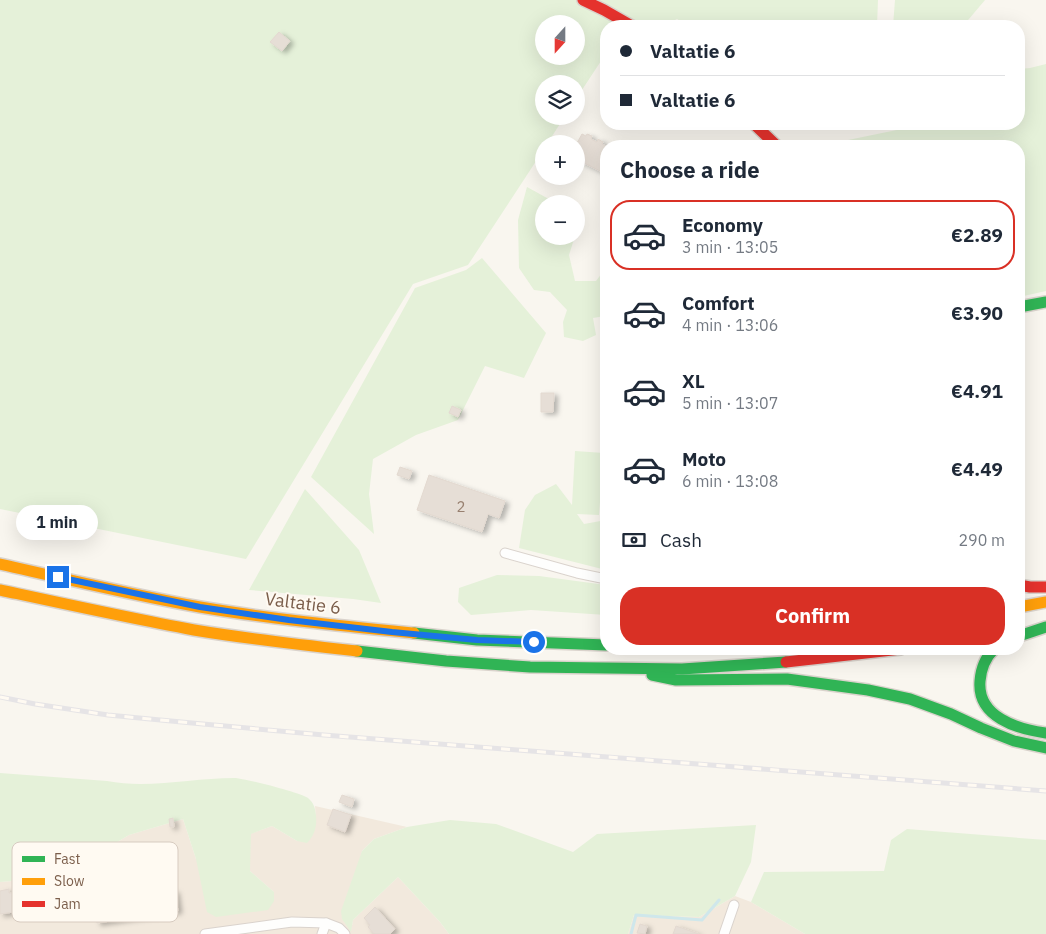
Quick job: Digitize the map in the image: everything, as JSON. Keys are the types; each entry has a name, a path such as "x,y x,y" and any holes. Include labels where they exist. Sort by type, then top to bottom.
{"main road":[{"path":"583,0 622,20"},
{"path":"760,130 771,140"},
{"path":"1025,306 1046,302"},
{"name":"Valtatie 6","path":"0,564 200,607 317,623 477,640 600,645"},
{"path":"1025,586 1046,587"},
{"path":"0,590 196,630 304,645 446,661 521,667 682,668 777,664 851,655"},
{"path":"1025,606 1046,602"},
{"path":"1025,625 1046,621"},
{"path":"1025,634 1046,627"},
{"path":"477,640 600,637"},
{"path":"989,655 984,662 980,675 980,685 984,702 991,712 1009,724 1022,729 1046,733"},
{"path":"622,668 676,680 787,679 868,690 910,699 1014,741 1046,748"}],"street":[{"path":"505,553 560,569 600,578"},
{"path":"724,934 734,904"},
{"path":"205,934 292,922 326,923 339,928 345,934"},
{"path":"322,934 326,923"}],"shaded area":[{"path":"315,806 407,827 374,839 362,851 351,931 353,920 398,877 449,934 0,934 0,882 12,881 12,922 178,922 178,842 117,842 129,835 183,819 196,859 274,892 250,871 250,834 272,826 297,841 316,820"},
{"path":"735,896 751,902 805,934 628,934 634,915 699,917"}],"green space":[{"path":"0,0 878,0 877,20 600,20 600,63 585,85 585,75 535,75 535,125 559,125 553,135 535,135 535,163 468,265 413,284 246,559 0,509"},
{"path":"895,0 985,0 968,20 893,20"},
{"path":"1046,64 1046,291 1025,296 1025,140 848,140 897,130 1025,130 1025,68"},
{"path":"527,187 542,195 535,195 535,245 572,245 569,255 575,281 596,281 600,276 600,317 593,318 596,335 583,341 564,337 563,322 567,310 550,292 534,290 519,268 518,220"},
{"path":"482,258 546,333 524,378 485,366 458,420 416,435 373,459 369,494 374,534 311,477 415,288 466,270"},
{"path":"575,451 600,453 599,515 577,514 584,524 600,521 600,568 519,548 525,510 535,495 556,484 572,505"},
{"path":"305,489 359,550 381,603 249,590"},
{"path":"497,575 539,576 600,584 600,615 531,610 471,615 458,602 459,588"},
{"path":"0,773 138,784 234,778 284,789 303,796 312,802 315,808 316,827 314,834 307,843 297,841 272,826 251,834 250,871 274,892 274,901 268,910 216,917 207,912 196,859 183,819 129,835 117,842 12,842 12,881 0,882"},
{"path":"450,820 496,824 573,852 597,834 756,825 751,862 735,896 699,917 634,915 628,934 449,934 398,877 353,920 351,932 342,919 341,911 362,851 374,839 407,827"},
{"path":"907,829 1046,840 1046,934 805,934 751,902 764,872 884,871 891,840"}],"building":[{"path":"279,32 290,41 282,51 270,42"},
{"path":"587,134 592,136 591,139 597,142 598,139 600,140 600,171 585,164 585,136"},
{"path":"541,393 554,393 553,412 541,412"},
{"path":"452,406 461,410 458,417 449,413"},
{"path":"400,467 412,471 409,479 397,475"},
{"path":"429,475 505,501 499,518 488,514 482,532 417,510"},
{"path":"342,795 354,799 352,807 339,802"},
{"path":"333,809 351,815 345,832 327,825"},
{"path":"173,818 174,827 170,827 169,819"},
{"path":"9,889 9,893 12,893 12,912 0,914 0,891"},
{"path":"375,907 395,929 390,934 374,934 368,927 370,925 364,918"},
{"path":"640,924 647,926 645,934 637,933"},
{"path":"676,926 699,934 673,934"}],"waterway":[{"path":"631,934 636,915 702,920 719,900"}],"railway":[{"path":"0,697 108,715 324,735 1046,791"}],"traffic: fast":[{"path":"1025,306 1046,302"},
{"path":"1025,634 1046,627"},
{"path":"414,633 477,640 600,645"},
{"path":"357,651 446,661 530,667 682,669 786,662"},
{"path":"989,655 982,668 980,681 981,693 985,704 1001,719 1023,728 1046,733"},
{"path":"652,675 676,680 787,679 868,690 910,699 1014,741 1046,748"}],"traffic: slow":[{"path":"0,564 200,607 280,619 414,633"},
{"path":"0,590 194,630 357,651"},
{"path":"1025,606 1046,602"}],"traffic: jam":[{"path":"583,0 622,20"},
{"path":"760,130 771,140"},
{"path":"1025,586 1046,587"},
{"path":"786,662 848,655"}],"route":[{"path":"58,577 200,607 289,620 477,640 534,642"}]}
